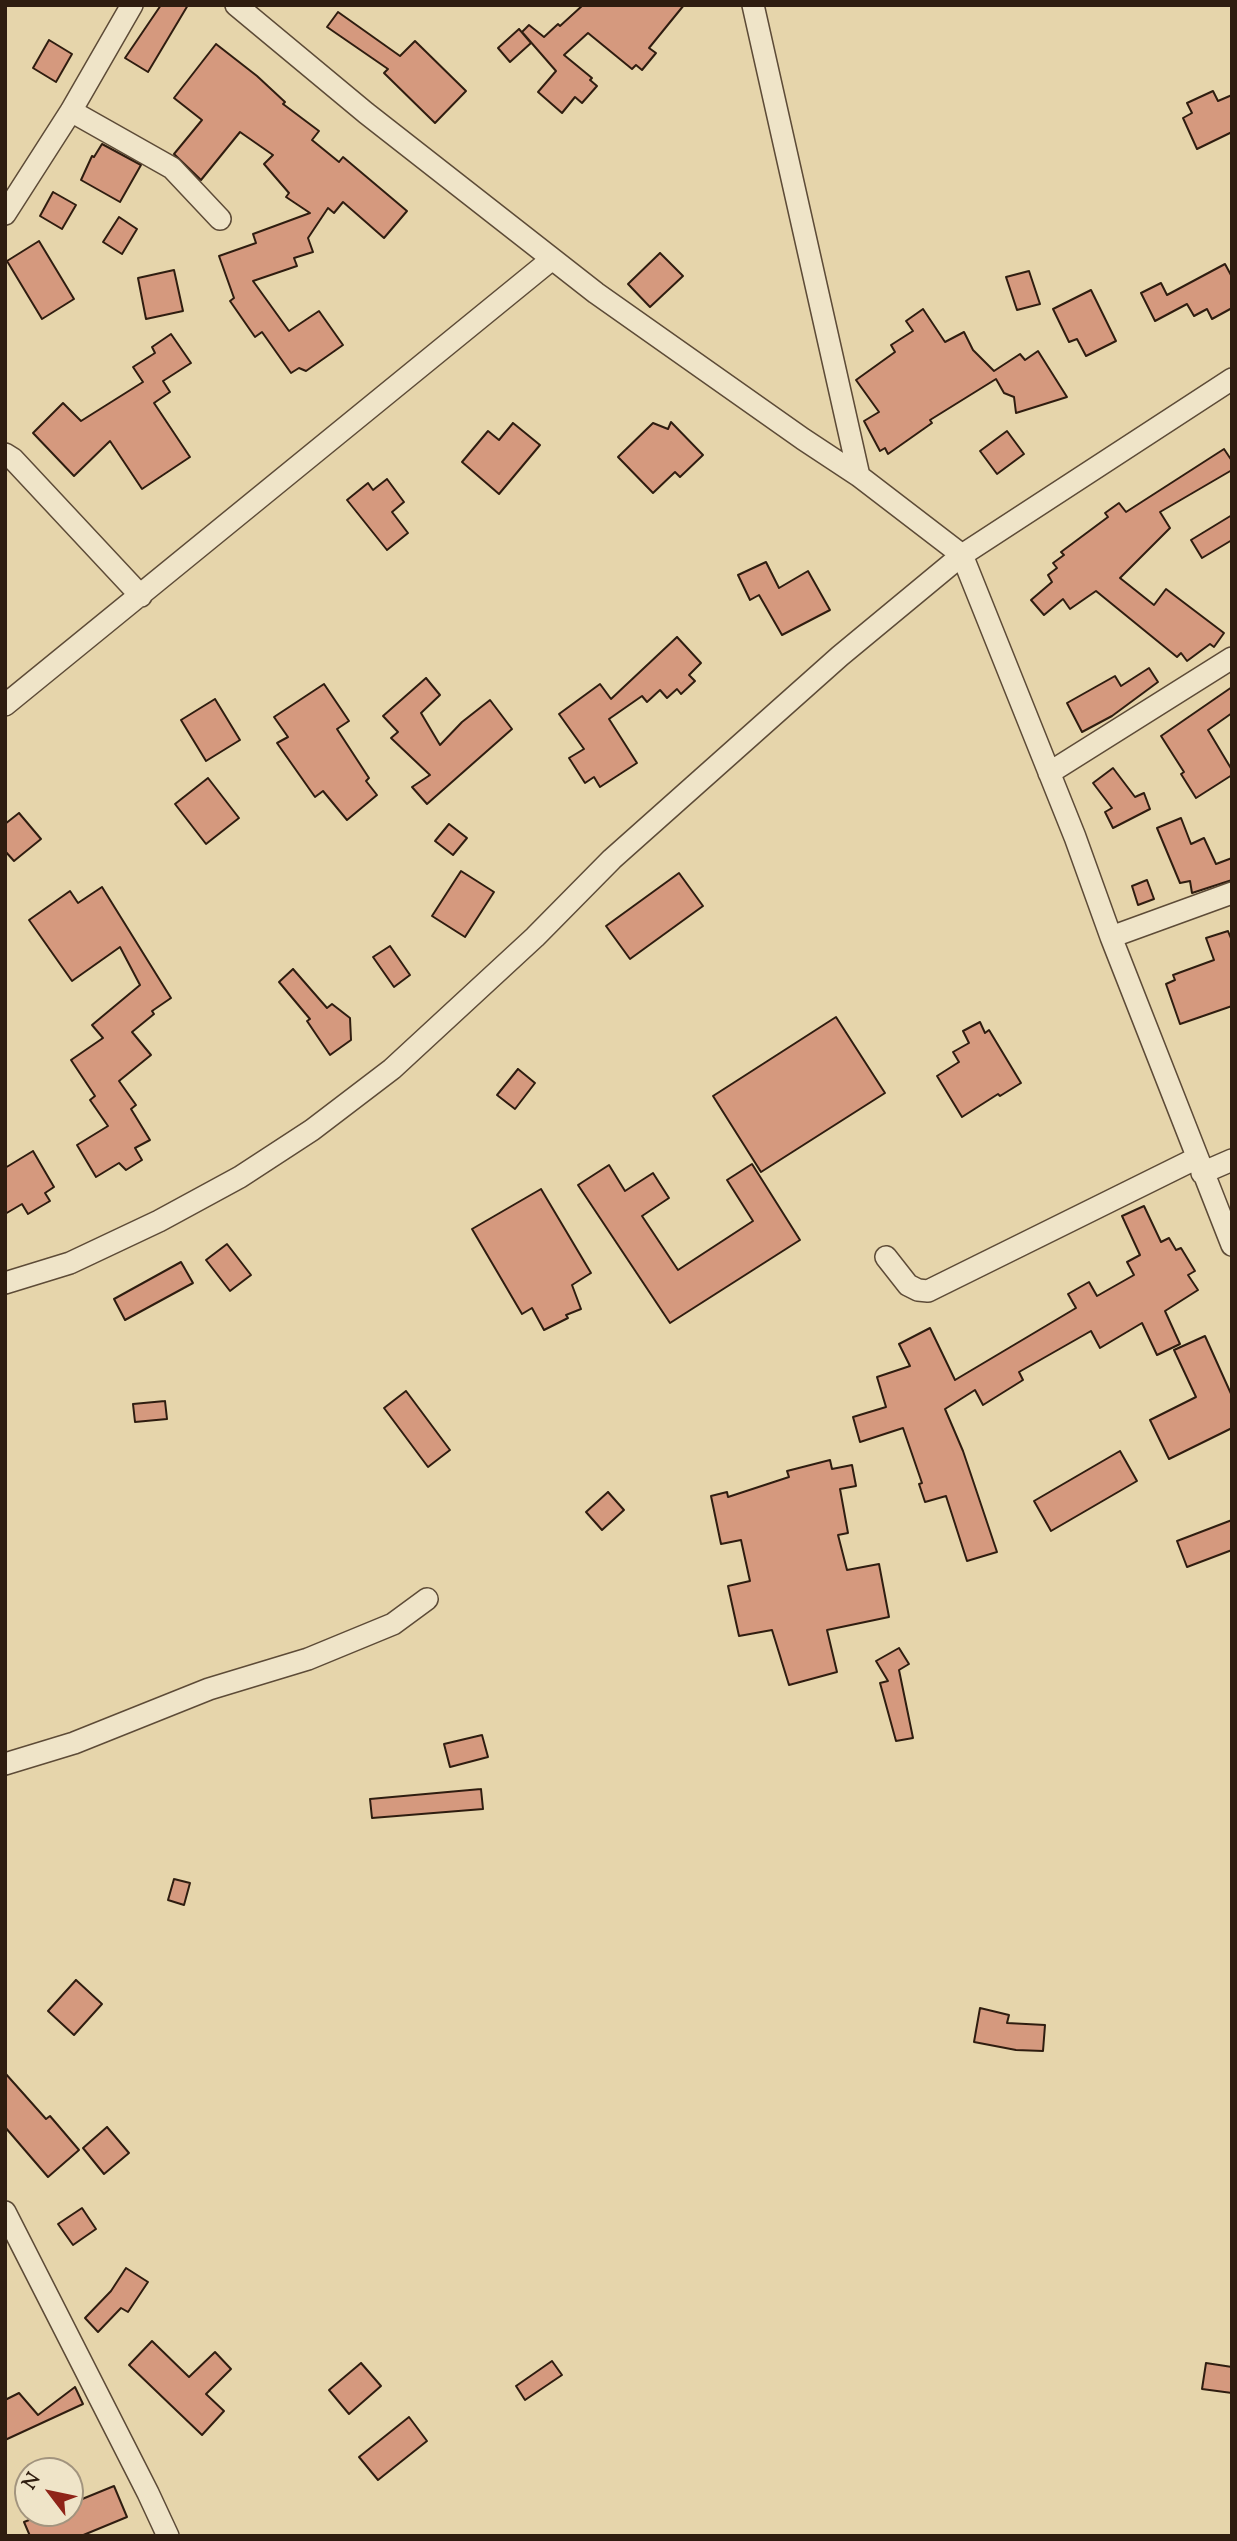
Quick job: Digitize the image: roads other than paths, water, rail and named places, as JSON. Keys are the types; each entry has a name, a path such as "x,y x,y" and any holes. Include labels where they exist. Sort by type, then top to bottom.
{"street":[{"path":"5,214 71,111 132,5"},
{"path":"753,5 859,476"},
{"path":"241,7 366,113 552,259 669,345 859,476 962,555 1232,1245"},
{"path":"71,111 172,168 220,219"},
{"path":"5,705 552,259"},
{"path":"5,1283 70,1263 159,1221 240,1177 312,1130 392,1069 535,937 622,850 840,656 962,555 1232,379"},
{"path":"5,454 13,459 141,596"},
{"path":"1049,773 1232,658"},
{"path":"1111,937 1232,894"},
{"path":"886,1257 908,1285 928,1291 1199,1165 1232,1160"},
{"path":"5,1764 74,1743 209,1689 308,1660 393,1624 427,1599"},
{"path":"5,2212 168,2536"}]}
